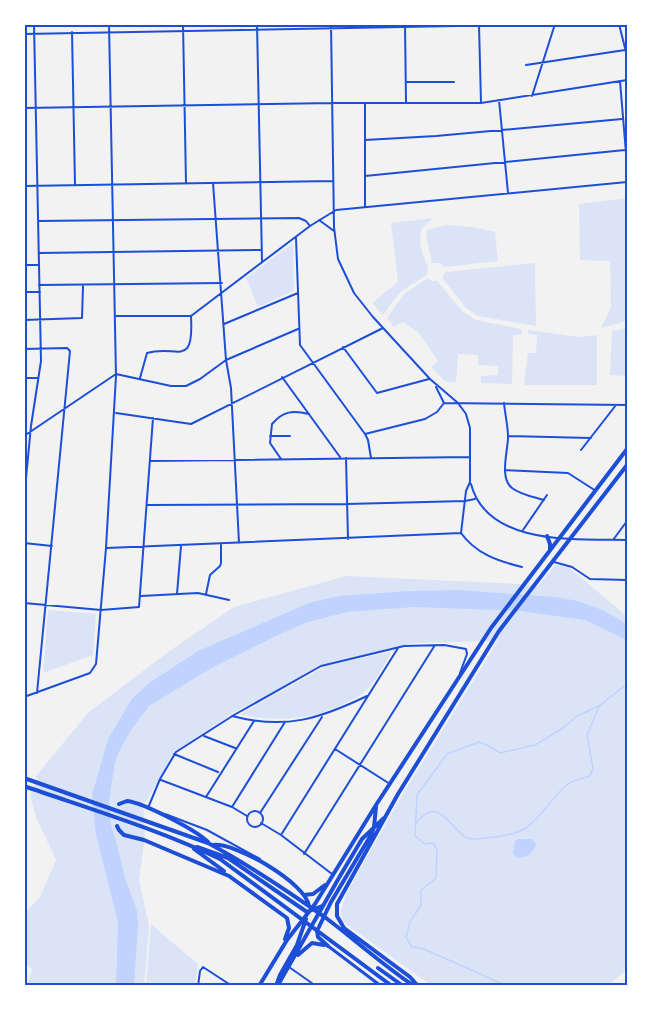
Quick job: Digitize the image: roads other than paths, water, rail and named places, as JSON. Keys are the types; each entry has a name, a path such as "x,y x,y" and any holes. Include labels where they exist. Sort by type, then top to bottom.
{"main road":[{"path":"259,986 286,940 309,912 328,883 491,627 627,448"},
{"path":"416,986 410,977 353,936 337,916 337,904 398,794 500,631 627,465"},
{"path":"547,536 550,551"},
{"path":"400,769 409,777"},
{"path":"24,778 210,844 226,852 315,911 416,986"},
{"path":"24,786 228,858 297,907 309,912 324,905"},
{"path":"386,789 391,795 398,794"},
{"path":"119,804 132,801 199,835 210,844 229,846 272,868 304,895 309,903 309,912 297,945 280,975 277,986"},
{"path":"328,946 317,935 322,921 371,835 376,806"},
{"path":"277,986 362,839 386,815"},
{"path":"117,826 124,835 144,840 226,874"},
{"path":"193,846 226,874 287,918 288,932 278,955"},
{"path":"193,846 220,859 390,985"},
{"path":"304,895 316,892 328,883"},
{"path":"322,921 329,920 342,924"},
{"path":"303,926 303,942"},
{"path":"286,940 293,938 297,945"},
{"path":"292,962 303,949 312,943 328,946"},
{"path":"378,968 403,986"}],"street":[{"path":"24,499 40,348 34,24"},
{"path":"24,697 93,671 96,664 106,548 116,374 109,24"},
{"path":"183,24 186,183"},
{"path":"257,24 262,262"},
{"path":"331,24 334,231 338,259 345,278 354,293 383,328 430,379 464,410 469,421 470,482 475,499 483,510 499,522 559,539 627,540"},
{"path":"532,96 555,24"},
{"path":"24,34 564,24"},
{"path":"619,24 627,56"},
{"path":"479,25 480,103"},
{"path":"406,26 406,103"},
{"path":"72,32 75,184"},
{"path":"526,65 626,50"},
{"path":"24,108 480,103 627,80"},
{"path":"620,81 627,165"},
{"path":"406,82 454,82"},
{"path":"499,100 508,193"},
{"path":"364,103 365,207"},
{"path":"365,140 622,118"},
{"path":"365,176 505,160 625,150"},
{"path":"24,186 334,181"},
{"path":"115,316 191,316 310,226 334,211 627,182"},
{"path":"213,183 226,360 232,402 239,543"},
{"path":"38,221 299,218 304,219 310,226"},
{"path":"319,220 334,231"},
{"path":"296,237 298,329 301,348 365,434 371,458"},
{"path":"39,253 261,250"},
{"path":"24,265 39,265"},
{"path":"39,285 222,283"},
{"path":"24,320 82,318 83,285"},
{"path":"24,292 40,292"},
{"path":"224,324 298,293"},
{"path":"140,378 147,353 179,352 188,347 192,338 191,316"},
{"path":"114,413 191,424 282,376 383,328"},
{"path":"24,436 116,374 171,386 186,386 226,360 298,329"},
{"path":"343,347 377,393 430,379"},
{"path":"24,349 68,349 65,409 37,693"},
{"path":"282,376 341,459"},
{"path":"24,378 38,378"},
{"path":"435,384 444,403"},
{"path":"365,434 425,419 437,412 444,403"},
{"path":"444,403 627,405"},
{"path":"504,403 508,436 506,470 508,483 513,489 544,500"},
{"path":"581,450 616,405"},
{"path":"281,459 272,449 270,436 272,424 284,413 297,411 310,414"},
{"path":"24,603 101,610 138,608 141,596 153,418"},
{"path":"270,436 290,436"},
{"path":"508,436 591,438"},
{"path":"150,461 470,457"},
{"path":"346,458 348,539"},
{"path":"506,470 568,473 596,491"},
{"path":"470,482 466,489 461,533 476,550 522,567"},
{"path":"523,530 547,495"},
{"path":"147,505 347,504 475,499"},
{"path":"613,540 627,520"},
{"path":"106,548 461,533"},
{"path":"24,543 52,546"},
{"path":"206,594 210,575 222,563 221,544"},
{"path":"177,594 181,546"},
{"path":"554,562 572,567 590,579 627,580"},
{"path":"141,596 206,594 229,600"},
{"path":"304,854 435,645"},
{"path":"272,868 257,857 207,830 149,808 160,779 174,754 232,716 324,665 398,648 456,646 466,649 467,654 459,677"},
{"path":"281,835 398,648"},
{"path":"232,716 254,721 285,722 322,716 368,695"},
{"path":"260,813 322,716"},
{"path":"206,796 254,721"},
{"path":"232,807 285,722"},
{"path":"204,736 236,748"},
{"path":"335,749 390,784"},
{"path":"174,754 219,773"},
{"path":"160,779 232,807 247,816"},
{"path":"251,811 260,813 263,819 261,823 257,826 250,826 247,816 251,811"},
{"path":"261,823 281,835 333,875"},
{"path":"328,946 381,986"},
{"path":"198,986 201,967 208,968 232,986"},
{"path":"289,967 316,986"}],"water":[{"path":"458,590 556,597 578,601 602,610 627,624 627,640 585,620 520,611 414,607 347,612 308,622 280,634 213,667 149,706 131,730 119,752 115,762 109,801 111,825 125,878 137,911 138,924 134,986 116,986 118,922 96,834 92,795 108,739 131,700 149,683 198,651 309,603 339,596"},
{"path":"531,839 536,843 529,855 516,858 513,853 515,840"}],"waterway":[{"path":"507,986 424,949 412,947 406,937 410,922 421,905 421,890 436,878 437,849 433,843 425,844 415,836 417,795 447,754 479,742 500,753 535,745 563,728 577,716 599,706 627,684"},
{"path":"416,823 424,815 437,812 467,838 474,839 506,835 526,828 568,784 590,776 593,768 587,735 599,707"}]}
